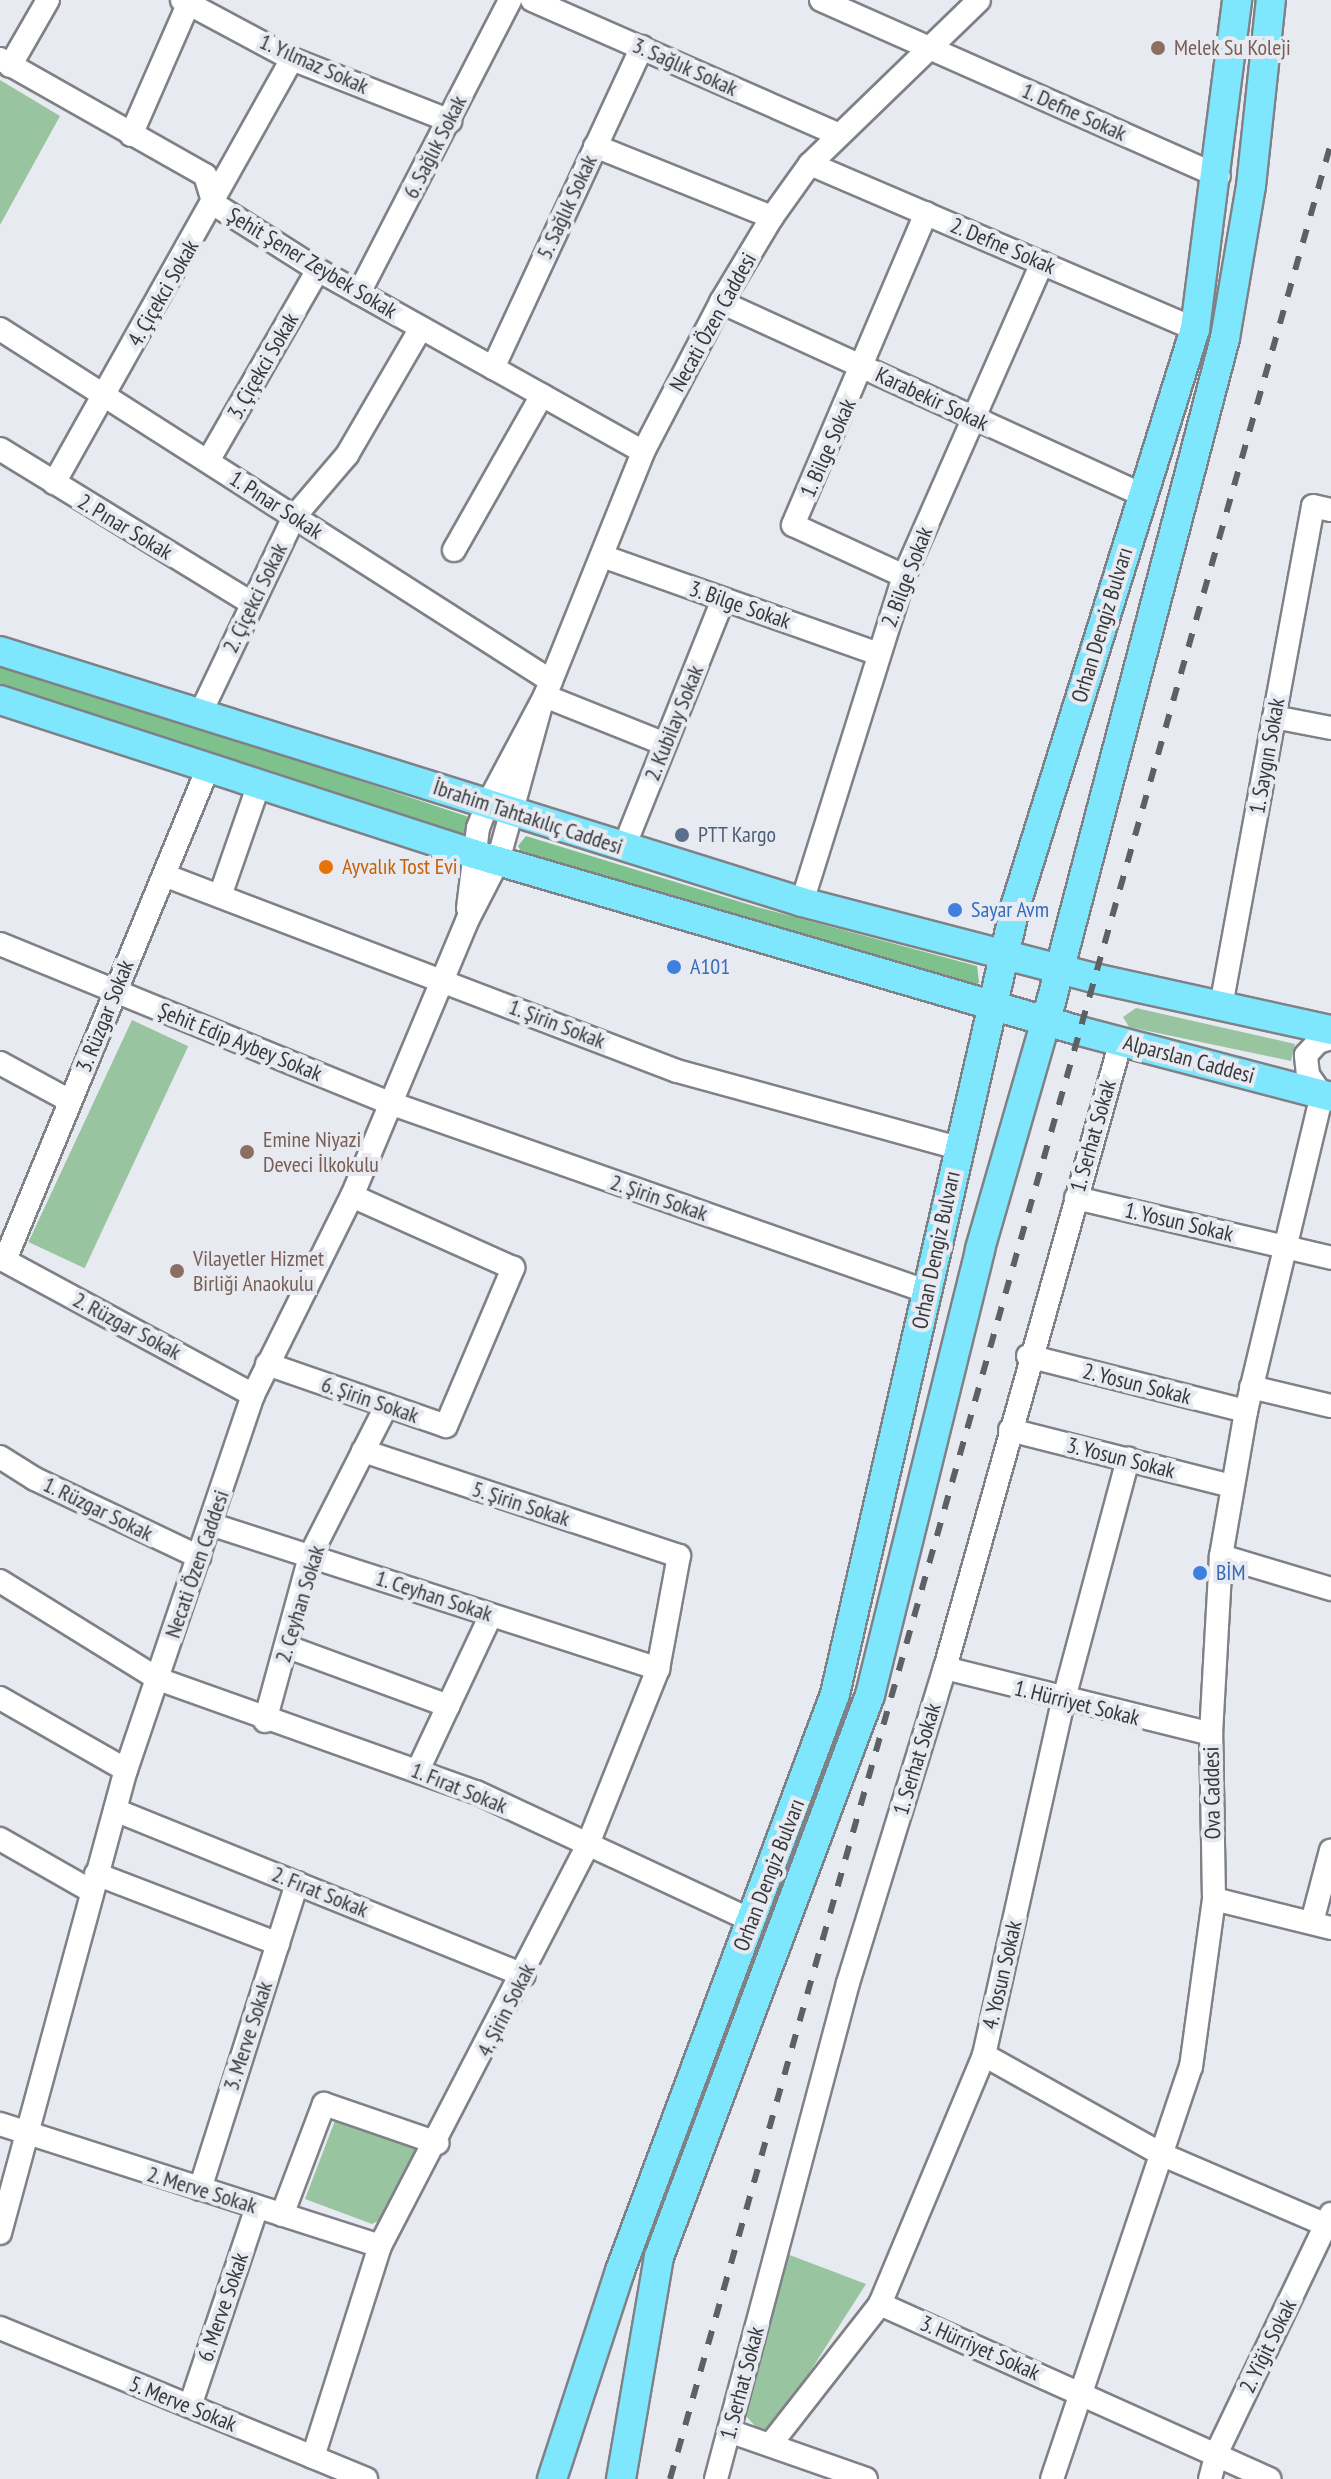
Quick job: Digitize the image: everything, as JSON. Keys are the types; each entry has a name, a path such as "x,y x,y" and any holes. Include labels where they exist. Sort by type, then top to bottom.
{"main road":[{"name":"Orhan Dengiz Bulvarı","path":"552,2479 590,2355 835,1694 1004,954 1195,329 1219,176 1237,0"},
{"name":"Orhan Dengiz Bulvarı","path":"621,2479 659,2257 870,1695 980,1249 1046,1021 1225,338 1251,186 1271,0"},
{"name":"İbrahim Tahtakılıç Caddesi","path":"0,651 802,902 1060,968"},
{"path":"0,700 486,857 1046,1021"},
{"path":"1060,968 1331,1030"},
{"name":"Alparslan Caddesi","path":"1046,1021 1328,1094"}],"street":[{"path":"5,62 48,0"},
{"name":"6. Sağlık Sokak","path":"359,293 510,0"},
{"name":"3. Sağlık Sokak","path":"532,0 837,134"},
{"name":"1. Defne Sokak","path":"821,0 1219,176"},
{"name":"Necati Özen Caddesi","path":"0,2233 24,2135 126,1770 253,1395 352,1196 443,980 467,921 499,809 643,452 721,302 772,217 810,164 837,134 979,0"},
{"path":"131,135 187,1"},
{"name":"1. Yılmaz Sokak","path":"187,1 292,59 450,121"},
{"name":"5. Sağlık Sokak","path":"493,368 642,47"},
{"name":"4. Çiçekci Sokak","path":"54,483 214,204 292,59"},
{"name":"Şehit Şener Zeybek Sokak","path":"5,62 205,175 214,204 318,270 643,452"},
{"path":"595,146 772,217"},
{"name":"2. Defne Sokak","path":"810,164 1195,329"},
{"name":"1. Bilge Sokak","path":"904,576 793,525 864,368 926,213"},
{"name":"2. Bilge Sokak","path":"802,902 904,576 1042,263"},
{"name":"3. Çiçekci Sokak","path":"208,461 318,270"},
{"name":"Karabekir Sokak","path":"721,302 1142,495"},
{"name":"2. Çiçekci Sokak","path":"201,712 294,517 347,455 421,328"},
{"name":"1. Pınar Sokak","path":"0,329 294,517 546,694 665,744"},
{"path":"454,550 542,395"},
{"name":"2. Pınar Sokak","path":"0,449 251,603"},
{"name":"1. Saygın Sokak","path":"1221,1006 1274,717 1322,508"},
{"name":"3. Bilge Sokak","path":"602,556 878,654"},
{"name":"2. Kubilay Sokak","path":"624,847 723,599"},
{"path":"1274,717 1331,728"},
{"name":"3. Rüzgar Sokak","path":"2,1259 208,768"},
{"path":"220,896 259,784"},
{"name":"1. Şirin Sokak","path":"164,875 677,1071 958,1148"},
{"name":"Şehit Edip Aybey Sokak","path":"0,944 390,1103"},
{"path":"1328,1094 1308,1075 1306,1055 1331,1038"},
{"name":"1. Serhat Sokak","path":"716,2479 848,1983 945,1668 1028,1356 1121,1041"},
{"path":"0,1063 70,1101"},
{"name":"Ova Caddesi","path":"1052,2479 1191,2067 1214,1899 1211,1734 1221,1556 1246,1411 1283,1246 1328,1094"},
{"name":"2. Şirin Sokak","path":"390,1103 928,1292"},
{"name":"6. Şirin Sokak","path":"267,1364 446,1426 513,1268 352,1196"},
{"name":"1. Yosun Sokak","path":"1076,1198 1331,1258"},
{"name":"2. Rüzgar Sokak","path":"2,1259 253,1395"},
{"name":"2. Yosun Sokak","path":"1028,1356 1246,1411"},
{"path":"1251,1387 1331,1406"},
{"name":"2. Ceyhan Sokak","path":"265,1721 288,1647 310,1556 387,1405"},
{"name":"3. Yosun Sokak","path":"1010,1430 1231,1486"},
{"name":"5. Şirin Sokak","path":"363,1451 679,1556"},
{"name":"1. Rüzgar Sokak","path":"0,1457 35,1479 199,1557"},
{"name":"4. Yosun Sokak","path":"770,2445 880,2304 984,2055 1063,1702 1128,1459"},
{"name":"1. Ceyhan Sokak","path":"210,1524 658,1669"},
{"name":"4. Şirin Sokak","path":"313,2457 380,2246 524,1975 588,1844 658,1669 679,1556"},
{"path":"1221,1556 1331,1589"},
{"name":"1. Fırat Sokak","path":"0,1581 158,1679 265,1721 418,1770 751,1920"},
{"path":"418,1770 491,1615"},
{"path":"288,1647 448,1706"},
{"name":"1. Hürriyet Sokak","path":"945,1668 1063,1702 1211,1734"},
{"path":"0,1698 126,1770"},
{"name":"2. Fırat Sokak","path":"115,1810 524,1975"},
{"path":"0,1839 94,1882 278,1944"},
{"path":"1214,1899 1321,1925 1331,1850"},
{"name":"3. Merve Sokak","path":"200,2189 297,1883"},
{"path":"984,2055 1163,2155 1329,2222"},
{"path":"282,2215 324,2104 437,2143"},
{"name":"2. Merve Sokak","path":"0,2124 24,2135 380,2246"},
{"name":"6. Merve Sokak","path":"190,2406 257,2207"},
{"name":"2. Yiğit Sokak","path":"1210,2479 1217,2452 1329,2222"},
{"name":"3. Hürriyet Sokak","path":"880,2304 1217,2452 1269,2479"},
{"name":"5. Merve Sokak","path":"0,2328 366,2479"},
{"path":"729,2431 866,2479"}],"green space":[{"path":"0,80 60,116 0,225"},
{"path":"0,661 469,817 472,825 466,837 459,838 0,685"},
{"path":"526,836 757,907 977,966 979,982 975,988 523,855 518,846"},
{"path":"1136,1008 1295,1044 1291,1061 1129,1027 1123,1017"},
{"path":"132,1020 188,1046 85,1268 28,1242"},
{"path":"336,2118 419,2146 386,2217 372,2224 305,2199"},
{"path":"787,2254 866,2284 772,2431 756,2427 746,2416"}],"railway":[{"path":"670,2479 1331,143"}],"place":[{"name":"Melek Su Koleji","path":"1158,48"},
{"name":"PTT Kargo","path":"682,835"},
{"name":"Ayvalık Tost Evi","path":"326,867"},
{"name":"Sayar Avm","path":"955,910"},
{"name":"A101","path":"674,967"},
{"name":"Emine Niyazi Deveci İlkokulu","path":"247,1152"},
{"name":"Vilayetler Hizmet Birliği Anaokulu","path":"177,1271"},
{"name":"BİM","path":"1200,1573"}]}
